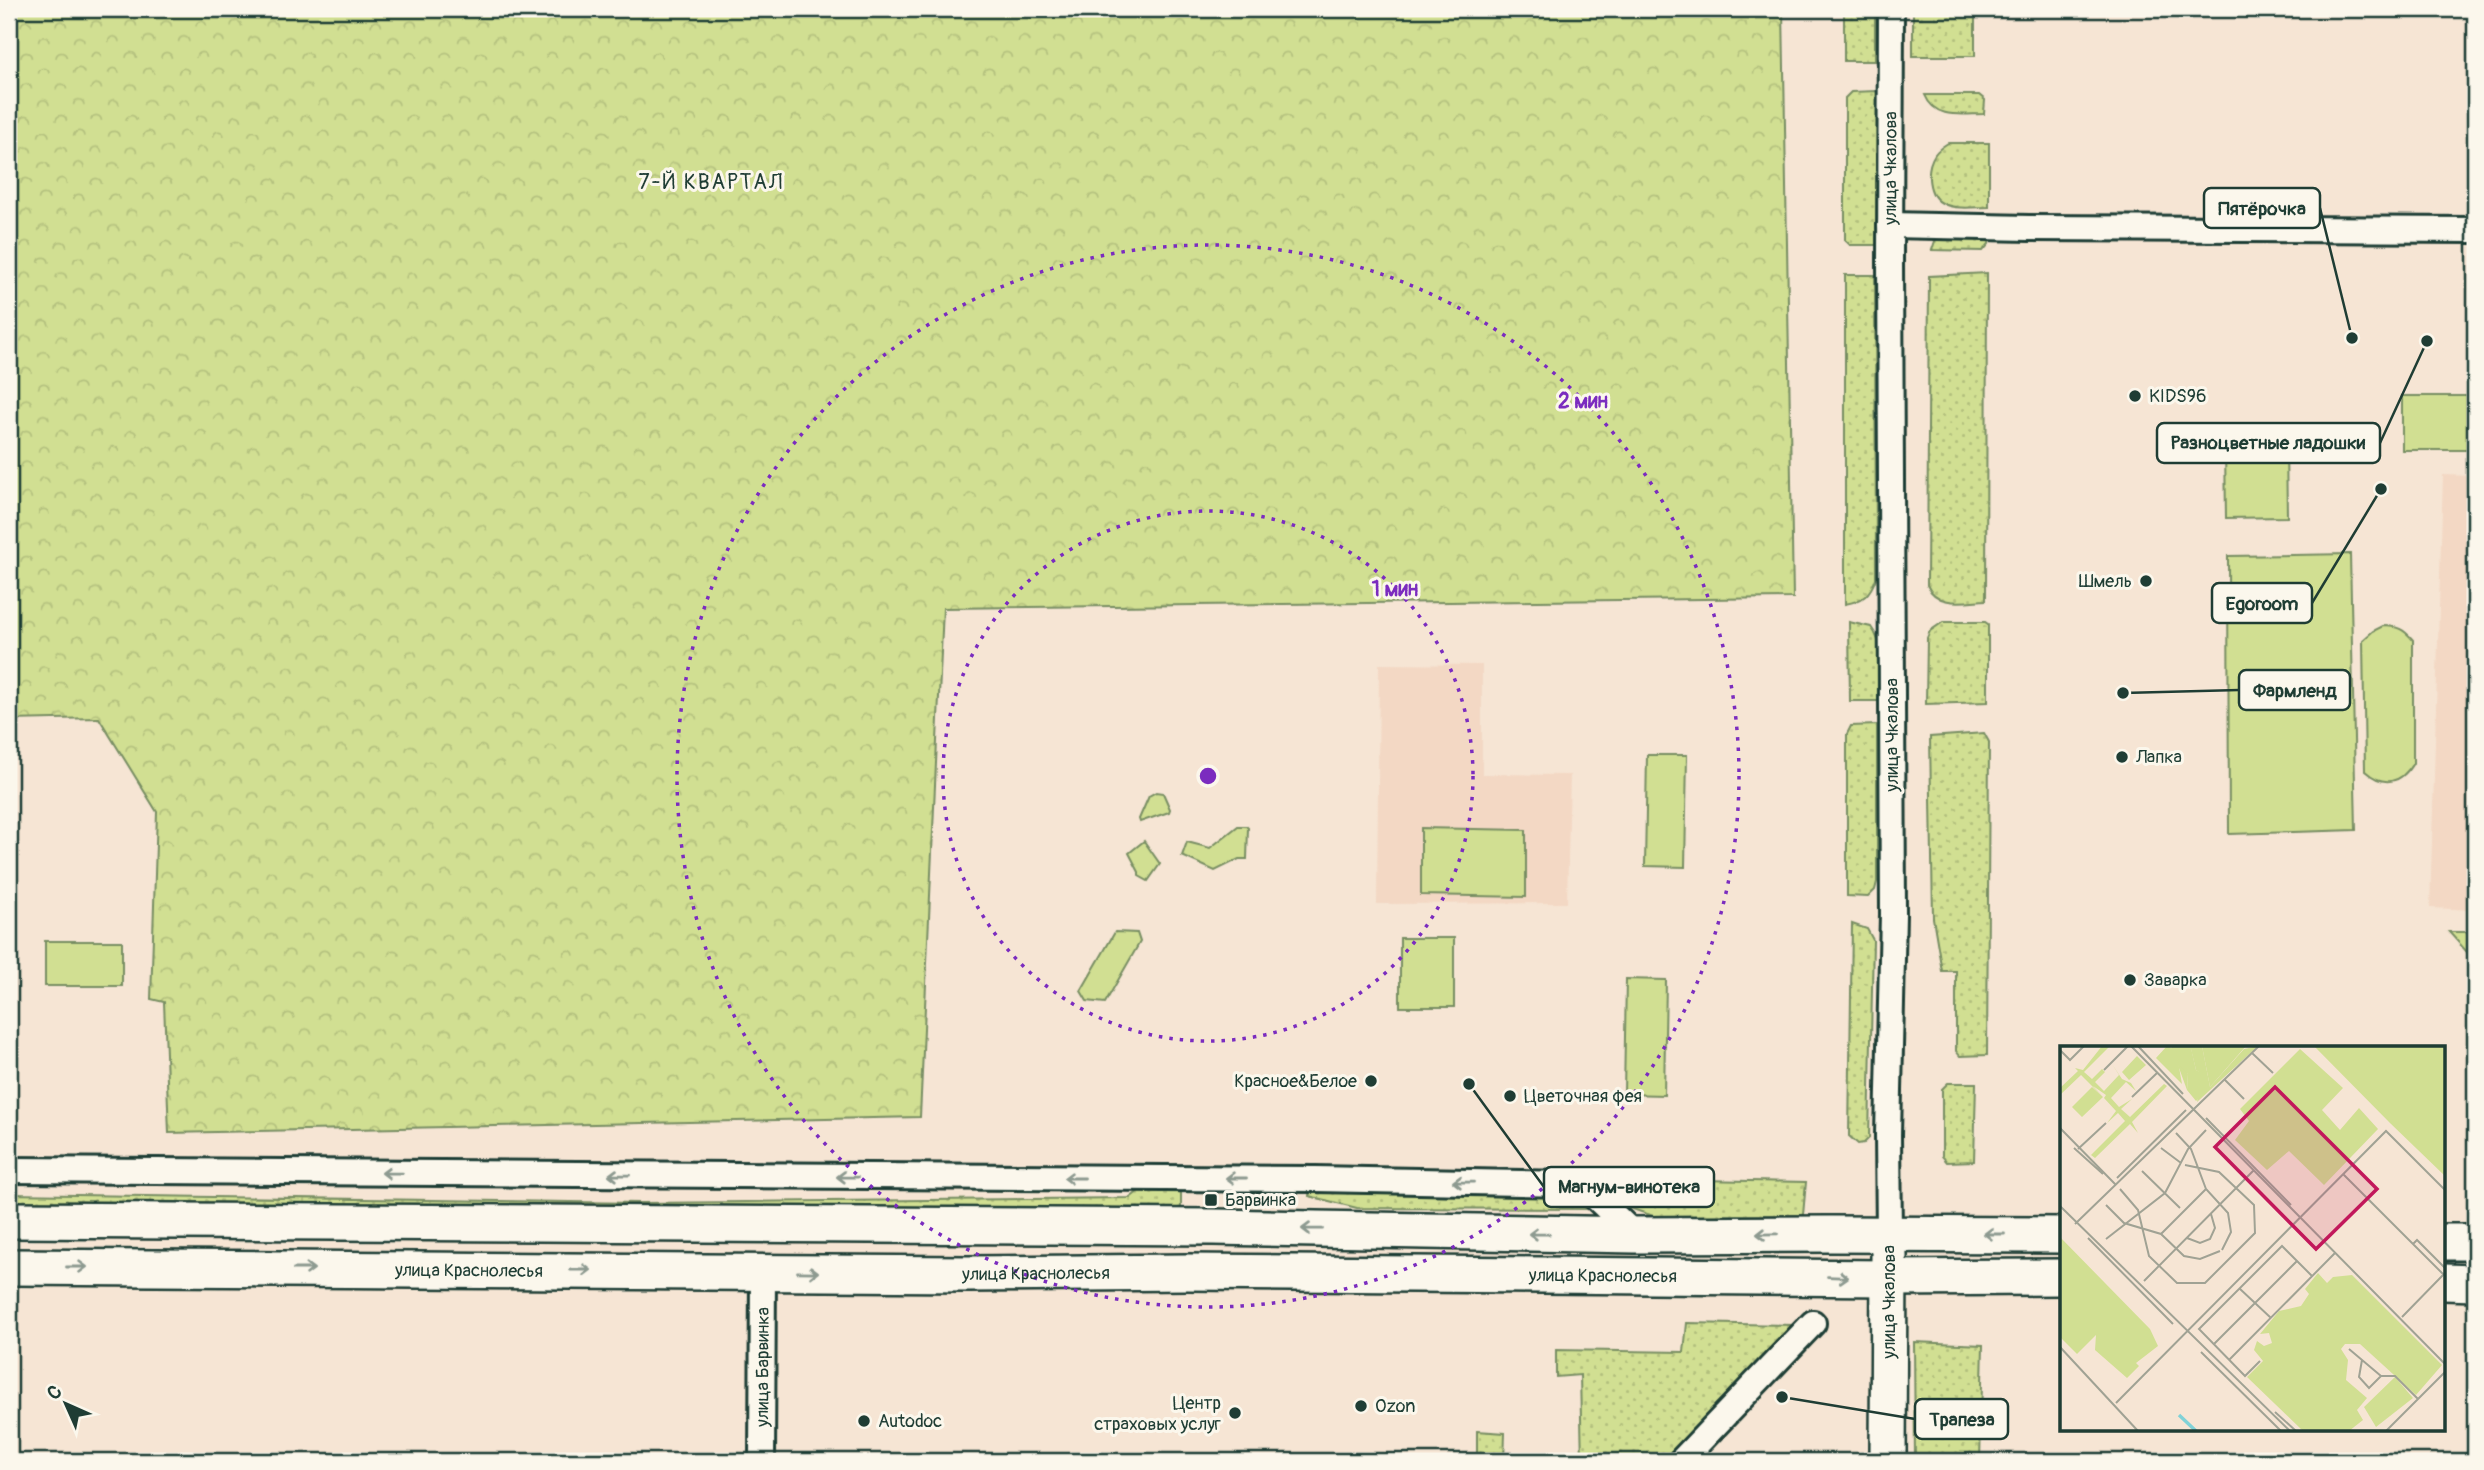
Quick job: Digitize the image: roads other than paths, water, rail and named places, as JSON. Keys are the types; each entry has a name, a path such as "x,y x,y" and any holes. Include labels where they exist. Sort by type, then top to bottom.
{"street":[{"name":"улица Чкалова","path":"1888,1461 1888,1135 1893,914 1891,9"},
{"path":"1890,225 2475,230"},
{"path":"9,1170 1303,1179 1570,1184 1590,1192 1635,1236"},
{"path":"9,1220 1213,1227 1635,1236 2060,1235"},
{"path":"2446,1242 2475,1242"},
{"name":"улица Краснолесья","path":"9,1267 2060,1277"},
{"name":"улица Барвинка","path":"762,1272 762,1461"},
{"path":"2446,1282 2475,1283"},
{"path":"1681,1461 1813,1323"}],"place":[{"name":"Пятёрочка","path":"2352,338"},
{"name":"Разноцветные ладошки","path":"2427,341"},
{"name":"KIDS96","path":"2135,396"},
{"name":"Egoroom","path":"2381,489"},
{"name":"Шмель","path":"2146,581"},
{"name":"Фармленд","path":"2123,693"},
{"name":"Лапка","path":"2122,757"},
{"name":"Заварка","path":"2130,980"},
{"name":"Красное&Белое","path":"1371,1081"},
{"name":"Магнум-винотека","path":"1469,1084"},
{"name":"Цветочная фея","path":"1510,1096"},
{"name":"Барвинка","path":"1211,1200"},
{"name":"Трапеза","path":"1782,1397"},
{"name":"Ozon","path":"1361,1406"},
{"name":"Центр страховых услуг","path":"1235,1413"},
{"name":"Autodoc","path":"864,1421"}],"district":[{"name":"7-Й КВАРТАЛ","path":"711,182"}]}
